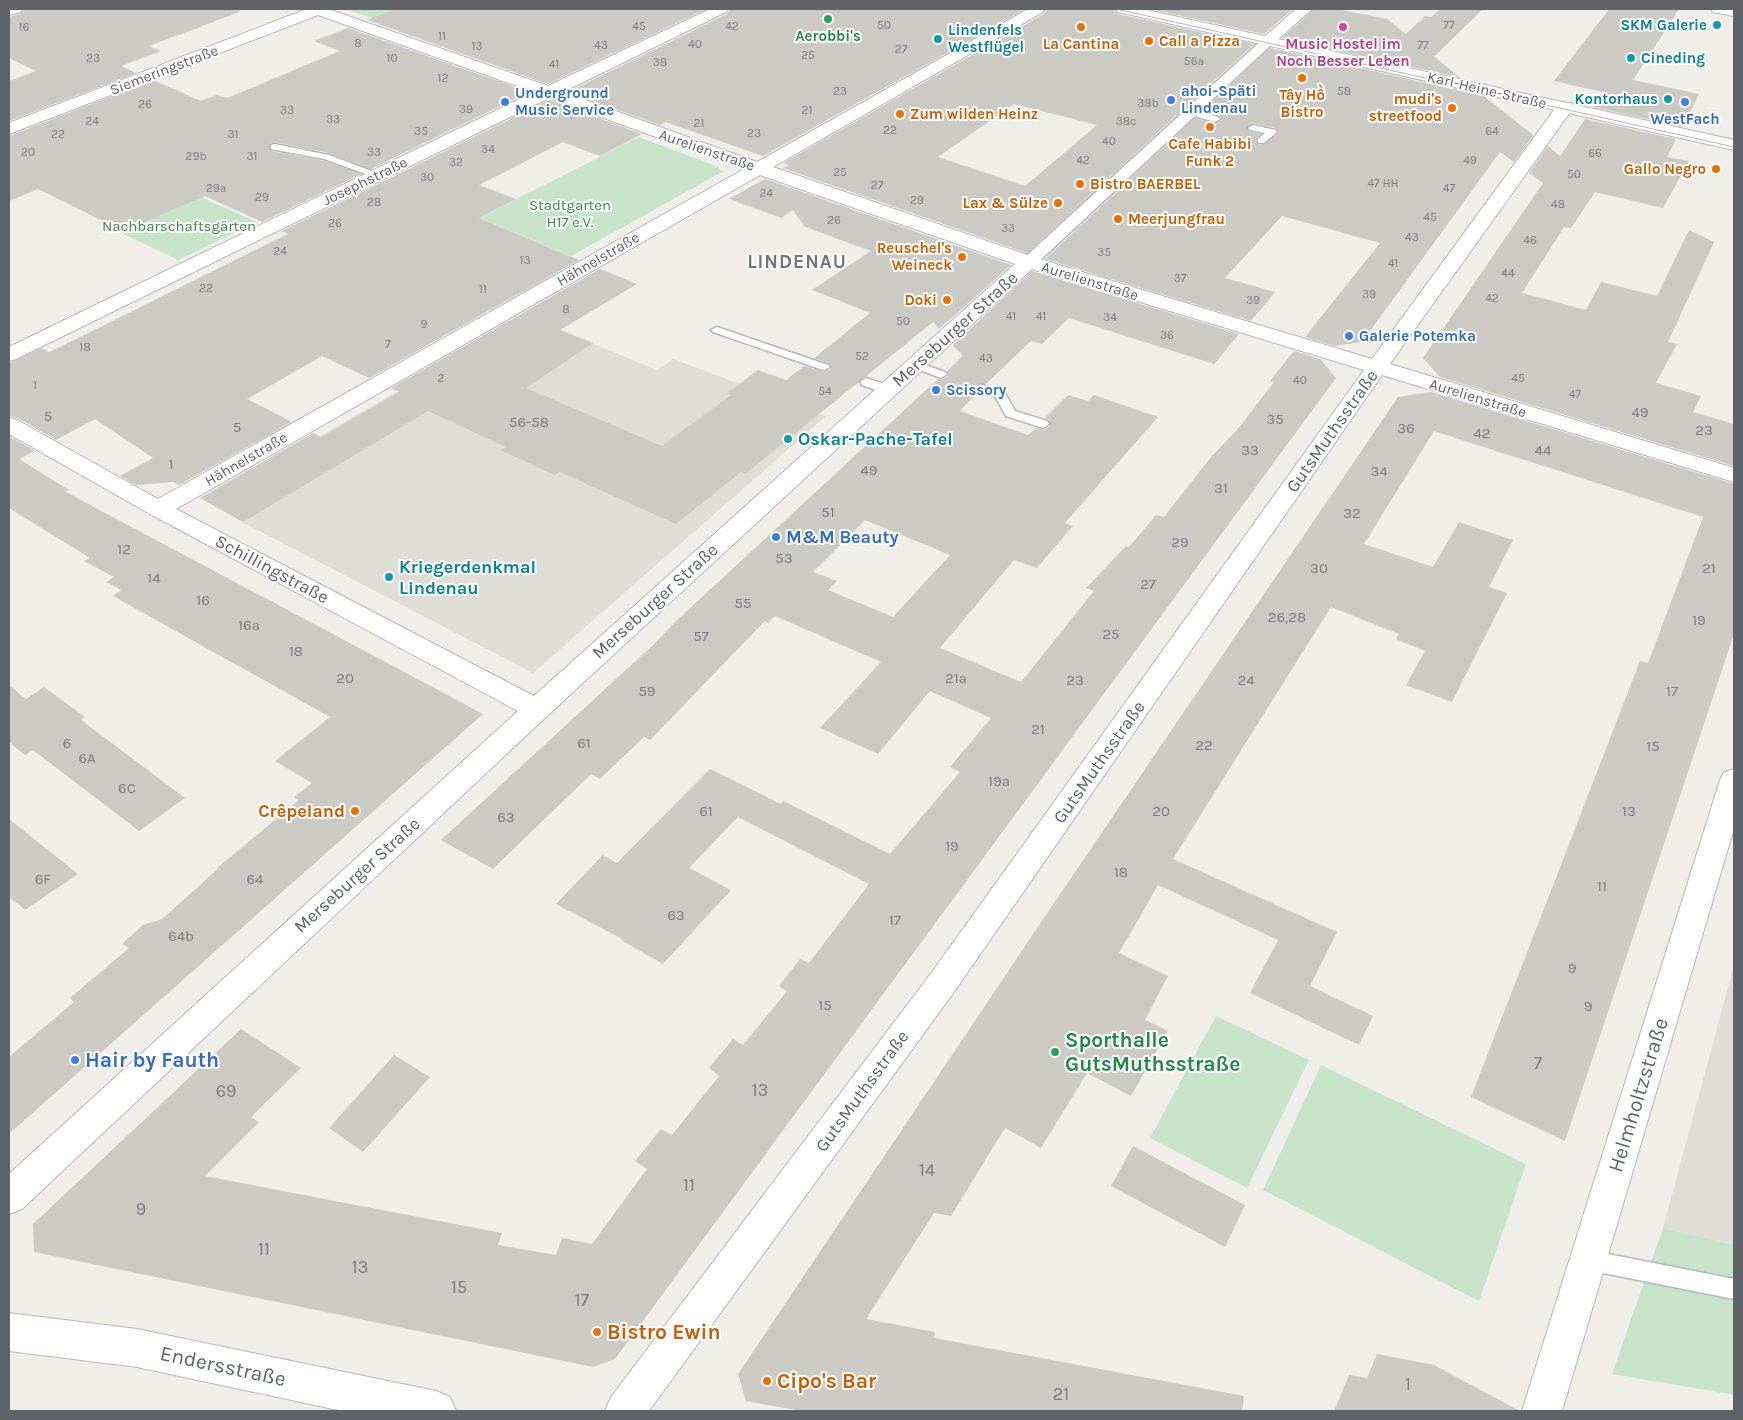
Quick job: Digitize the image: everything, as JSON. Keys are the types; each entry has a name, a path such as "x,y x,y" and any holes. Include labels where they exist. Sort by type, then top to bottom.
{"street":[{"path":"9,11 15,9"},
{"name":"Josephstraße","path":"9,355 721,9"},
{"name":"Hähnelstraße","path":"158,509 1038,9"},
{"name":"Karl-Heine-Straße","path":"1123,9 1734,145"},
{"name":"Merseburger Straße","path":"9,1197 537,709 1305,9"},
{"path":"1718,9 1734,12"},
{"name":"Aurelienstraße","path":"316,10 757,168 1029,262 1734,475"},
{"name":"Siemeringstraße","path":"9,129 316,10"},
{"name":"GutsMuthsstraße","path":"625,1411 948,974 1377,368 1565,107"},
{"name":"Schillingstraße","path":"9,425 158,509 537,709"},
{"name":"Helmholtzstraße","path":"1542,1411 1734,780"},
{"name":"Endersstraße","path":"9,1332 138,1348 436,1411"}],"lane":[{"path":"1191,112 1215,119"},
{"path":"1253,128 1272,132 1261,141"},
{"path":"274,147 326,157 377,175"},
{"path":"717,330 824,367"},
{"path":"916,365 941,374"},
{"path":"866,382 888,390"},
{"path":"982,389 1000,394 1010,413 1043,424"},
{"path":"1588,1260 1734,1289"}],"shaded area":[{"path":"526,316 657,370 673,359 826,416 533,673 246,524 208,502"},
{"path":"1734,965 1734,1245 1663,1228"}],"green space":[{"path":"345,9 441,9 396,26"},
{"name":"Stadtgarten H17 e.V.","path":"639,137 716,166 722,172 571,256 479,218"},
{"name":"Nachbarschaftsgärten","path":"188,191 256,222 178,260 105,225"},
{"path":"1216,1016 1309,1060 1247,1188 1150,1138"},
{"path":"1321,1065 1526,1164 1479,1301 1263,1190"},
{"path":"1663,1228 1734,1245 1734,1395 1612,1374"}],"building":[{"path":"24,9 239,9 240,12 149,46 161,51 121,66 136,73 9,121 9,81 36,71 9,58 9,17 20,14"},
{"path":"396,9 706,9 548,84 367,20"},
{"path":"730,9 1025,9 763,156 665,122 660,125 568,92 727,14"},
{"path":"1047,9 1114,9 1118,14 1254,44 1027,253 783,168 789,165 783,163 1044,14","holes":["1014,104 1097,125 1025,186 938,157"]},
{"path":"1150,9 1293,9 1264,34"},
{"path":"1314,9 1337,9 1387,19 1406,34 1425,16 1431,17 1440,9 1483,9 1435,56 1432,55 1461,78 1282,38"},
{"path":"1609,9 1679,9 1633,80 1699,94 1683,127 1593,107 1603,92 1554,81"},
{"path":"348,28 529,92 371,169 329,153 274,142 270,143 271,151 324,161 361,174 262,222 205,196 123,231 38,189 9,201 9,136 153,80 201,101 217,95 227,98 340,51 314,41"},
{"path":"1270,48 1484,96 1533,135 1514,162 1500,152 1362,342 1334,346 1305,337 1380,243 1282,216 1225,278 1275,292 1251,321 1045,259 1195,118 1214,124 1221,121 1219,115 1203,111","holes":["1253,123 1275,128 1279,132 1265,144 1258,145 1256,139 1261,134 1250,132 1246,128"]},
{"path":"549,100 642,134 600,156 563,142 479,185 516,199 479,218 579,260 369,378 322,356 247,399 292,422 179,485 173,482 136,485 120,476 153,458 95,419 56,440 18,418 9,416 9,363 42,348 49,352 64,345 288,234 282,231"},
{"path":"1585,119 1676,139 1667,157 1689,161 1663,208 1595,192 1571,228 1564,227 1522,293 1586,310 1601,282 1657,296 1689,230 1714,242 1668,342 1677,344 1656,383 1701,396 1693,412 1734,424 1734,466 1440,377 1423,358 1543,183 1529,173 1548,146 1560,156"},
{"path":"765,179 1011,265 939,329 933,322 745,474 741,472 676,524 560,472 555,475 500,450 506,447 428,411 243,522 200,498 313,433 321,437 399,392 391,388 600,269 637,284 560,330 593,343 526,388 662,446 731,395 726,394 758,370 786,380 804,366 824,372 831,369 829,363 814,358 870,313 812,290 871,251 805,227 793,210 781,218 729,199"},
{"path":"1032,271 1239,334 1214,364 1069,318 1042,344 1031,341 986,384 976,385 974,390 977,393 960,411 1028,435 1036,428 1044,430 1050,426 1049,420 1045,418 1068,395 1088,401 1094,395 1158,417 1065,523 1073,526 1037,568 1014,560 940,648 1021,682 1094,591 1086,588 1126,546 1129,547 1156,515 1164,517 1211,457 1237,430 1274,382 1270,381 1294,351 1320,359 1336,378 615,1359 593,1367 34,1252 33,1224 241,1029 301,1068 251,1117 259,1122 205,1176 502,1233 498,1245 556,1255 562,1238 592,1244 647,1169 635,1161 661,1129 672,1135 719,1076 709,1068 733,1039 743,1045 787,991 779,986 800,959 809,963 869,884 738,817 689,868 731,890 663,964 622,939 556,904 603,855 617,863 710,769 781,804 783,801 890,854 960,772 950,767 991,718 930,691 878,754 820,728 881,662 775,616 768,623 765,621 650,740 644,737 600,779 591,774 493,869 441,840 938,379 942,380 948,376 947,371 963,356 953,345","holes":["865,520 950,555 893,617 828,590 837,581 813,572"]},
{"path":"1431,392 1734,484 1734,634 1565,1141 1471,1097 1640,661 1648,663 1703,517 1434,431 1364,544 1433,567 1459,522 1513,540 1489,587 1507,593 1452,702 1406,685 1425,651 1396,639 1399,634 1331,607 1173,859 1337,932 1310,986 1373,1016 1359,1045 1250,993 1278,940 1158,885 1119,953 1168,976 1145,1020 1168,1031 1131,1096 1087,1073 1041,1148 1005,1128 951,1216 934,1213 866,1319 935,1332 934,1338 1244,1396 1242,1411 801,1411 746,1401 738,1374 1056,900 1398,397"},
{"path":"9,436 35,451 19,459 69,490 64,491 483,714 9,1134 9,1057 74,1002 70,998 129,948 122,944 143,925 162,919 217,868 299,800 294,797 312,783 275,761 330,717 113,596 121,590 106,582 114,577 84,561 90,558 9,508"},
{"path":"9,685 26,699 44,687 85,717 81,720 185,798 139,831 33,750 25,755 9,742"},
{"path":"9,819 78,874 25,910 9,897"},
{"path":"394,1055 430,1077 363,1152 329,1128"},
{"path":"1133,1146 1245,1205 1225,1247 1111,1186"},
{"path":"1377,1354 1434,1365 1520,1411 1334,1411 1349,1375 1367,1378"}],"tram line":[{"path":"1116,9 1734,147"}],"place":[{"name":"Aerobbi's","path":"828,19"},
{"name":"SKM Galerie","path":"1717,25"},
{"name":"La Cantina","path":"1081,27"},
{"name":"Music Hostel im Noch Besser Leben","path":"1343,27"},
{"name":"Lindenfels Westflügel","path":"938,39"},
{"name":"Call a Pizza","path":"1149,41"},
{"name":"Cineding","path":"1631,58"},
{"name":"Tây Hồ Bistro","path":"1302,78"},
{"name":"Kontorhaus","path":"1668,99"},
{"name":"ahoi-Späti Lindenau","path":"1171,100"},
{"name":"Underground Music Service","path":"505,102"},
{"name":"WestFach","path":"1685,102"},
{"name":"mudi's streetfood","path":"1452,108"},
{"name":"Zum wilden Heinz","path":"900,114"},
{"name":"Cafe Habibi Funk 2","path":"1210,127"},
{"name":"Gallo Negro","path":"1716,169"},
{"name":"Bistro BAERBEL","path":"1080,184"},
{"name":"Lax & Sülze","path":"1058,203"},
{"name":"Meerjungfrau","path":"1118,219"},
{"name":"Reuschel's Weineck","path":"962,257"},
{"name":"Doki","path":"947,300"},
{"name":"Galerie Potemka","path":"1349,336"},
{"name":"Scissory","path":"936,390"},
{"name":"Oskar-Pache-Tafel","path":"788,439"},
{"name":"M&M Beauty","path":"776,537"},
{"name":"Kriegerdenkmal Lindenau","path":"389,577"},
{"name":"Crêpeland","path":"355,811"},
{"name":"Sporthalle GutsMuthsstraße","path":"1055,1052"},
{"name":"Hair by Fauth","path":"75,1060"},
{"name":"Bistro Ewin","path":"597,1332"},
{"name":"Cipo's Bar","path":"767,1381"}],"district":[{"name":"LINDENAU","path":"797,261"}]}
